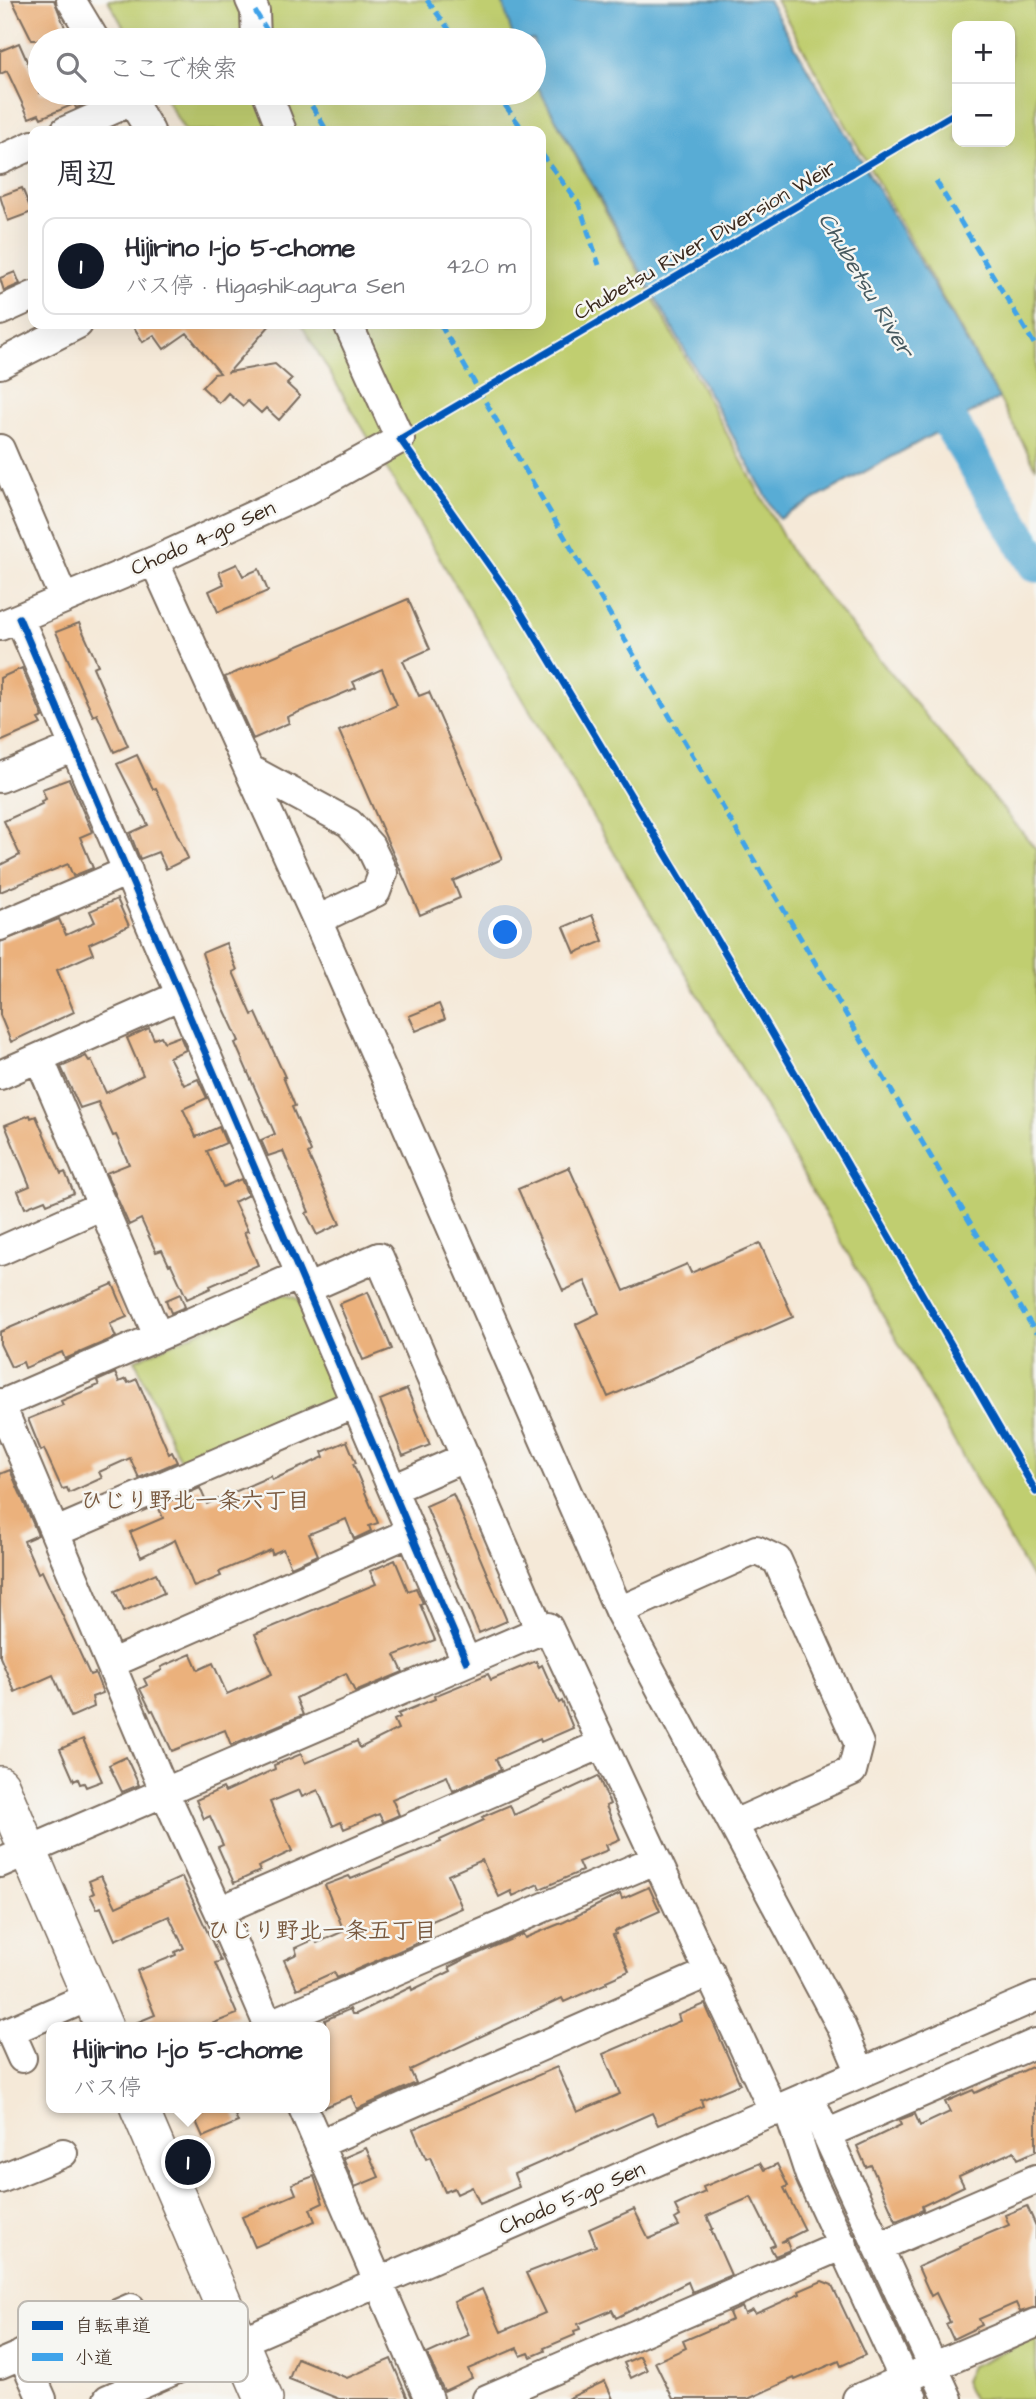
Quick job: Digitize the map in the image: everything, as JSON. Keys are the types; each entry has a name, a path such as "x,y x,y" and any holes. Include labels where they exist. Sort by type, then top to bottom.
{"main road":[{"path":"0,1785 14,1857 98,2012"},
{"path":"141,2113 222,2301"},
{"path":"248,2362 264,2399"}],"street":[{"path":"71,0 88,28"},
{"path":"250,0 256,11 256,28"},
{"path":"74,126 114,105"},
{"path":"134,105 147,126"},
{"path":"272,105 280,126"},
{"path":"2,153 28,146"},
{"path":"0,311 28,298"},
{"path":"0,364 68,329"},
{"name":"Chodo 4-go Sen","path":"10,622 154,561 306,491 400,439 350,329"},
{"path":"1,457 64,599"},
{"path":"154,561 317,920 619,1611 841,2026 861,2073"},
{"path":"10,622 74,747 466,1661"},
{"path":"0,778 74,747"},
{"path":"251,771 349,823 370,846 383,873 376,892 317,920"},
{"path":"0,926 128,871"},
{"path":"0,1074 181,995"},
{"path":"38,1058 158,1336"},
{"path":"0,1251 103,1205"},
{"path":"266,2022 165,1793 112,1663 0,1405 158,1336 379,1257 540,1630"},
{"path":"56,1532 356,1404"},
{"path":"393,1489 466,1457"},
{"path":"112,1663 411,1532"},
{"path":"619,1611 756,1550 777,1560 859,1744 852,1772 734,1824"},
{"path":"14,1857 548,1627 655,1860 710,1972 790,2105 810,2176 909,2389"},
{"path":"219,1911 602,1744"},
{"path":"277,2022 655,1860"},
{"path":"319,2144 710,1972"},
{"name":"Chodo 5-go Sen","path":"248,2339 1036,1997"},
{"path":"52,2022 98,2012"},
{"path":"22,2058 10,2031 46,2023"},
{"path":"826,2134 1036,2043"},
{"path":"790,2105 826,2134 948,2399"},
{"path":"305,2113 429,2399"},
{"path":"0,2179 63,2153"},
{"path":"879,2247 1036,2179"},
{"path":"487,2399 844,2245"},
{"path":"857,2399 909,2389 933,2368 1036,2323"},
{"path":"28,2382 41,2399"},
{"name":"Chodo 5-go Sen","path":"108,2399 148,2382"}],"green space":[{"path":"108,0 502,0 510,28 124,28"},
{"path":"776,0 1036,0 1036,468 999,398"},
{"path":"546,102 793,555 1036,849 1036,1586 770,1116 304,329 546,329 546,126 182,126 169,105 546,105"},
{"path":"284,1294 298,1299 335,1394 330,1404 182,1465 135,1360"},
{"path":"1036,2338 1036,2399 972,2399 964,2381 971,2366"}],"water":[{"path":"502,0 768,0 999,398 779,519 546,102 546,28 510,28"}],"building":[{"path":"12,0 54,0 65,28 28,28 28,32"},
{"path":"19,43 28,64 28,105 72,105 41,118 39,114 29,118 7,71 0,74 0,51"},
{"path":"22,188 28,202 28,214 8,221 0,196"},
{"path":"15,272 20,284 4,291 0,278"},
{"path":"135,329 267,329 229,372 275,364 292,379 287,384 300,396 279,420 266,408 261,413 248,401 243,406 228,393 219,403 202,387 214,374 220,373 187,333 164,349 154,335 143,342"},
{"path":"237,564 243,576 259,569 268,591 218,612 209,591 224,584 219,572"},
{"path":"408,599 430,649 403,661 419,696 429,692 502,859 453,881 460,898 420,915 339,731 397,705 382,669 353,682 356,688 287,717 289,723 253,739 225,677"},
{"path":"79,623 98,665 93,667 128,746 114,752 97,714 93,716 56,632"},
{"path":"22,668 43,717 38,719 41,724 0,742 0,678"},
{"path":"137,755 153,789 156,788 188,858 166,869 158,852 140,859 130,833 148,825 117,764"},
{"path":"69,779 92,832 80,837 93,868 73,876 68,864 0,892 0,865 20,855 4,821 42,804 41,801 46,799 42,789"},
{"path":"117,899 129,926 89,944 93,954 57,970 74,1012 11,1042 0,1015 0,942 59,919 66,935 95,922 90,911"},
{"path":"592,915 603,941 575,953 564,927"},
{"path":"226,943 237,970 233,972 252,1015 256,1013 285,1077 295,1106 292,1107 311,1152 308,1154 340,1224 317,1235 283,1151 268,1156 261,1140 275,1134 235,1043 239,1041 214,987 202,953"},
{"path":"439,1004 445,1019 416,1031 409,1016"},
{"path":"149,1028 154,1039 161,1036 164,1042 180,1036 186,1050 169,1057 184,1085 198,1079 207,1098 183,1109 196,1137 219,1127 226,1143 207,1151 223,1187 241,1179 248,1195 234,1202 248,1231 244,1232 258,1265 187,1299 171,1264 169,1265 162,1250 156,1252 141,1219 129,1225 106,1173 129,1164 116,1135 113,1136 98,1102 80,1108 61,1067 86,1056 91,1060 106,1093 143,1075 127,1038"},
{"path":"30,1115 31,1118 36,1116 61,1174 65,1172 74,1193 47,1204 45,1200 25,1208 18,1191 30,1186 5,1125"},
{"path":"569,1167 624,1291 687,1264 691,1273 760,1243 793,1317 608,1397 576,1324 599,1313 585,1281 563,1291 518,1189"},
{"path":"113,1284 127,1317 110,1324 116,1337 65,1359 62,1352 25,1368 23,1362 11,1367 0,1344 0,1332"},
{"path":"368,1292 392,1349 363,1360 339,1304"},
{"path":"180,1294 185,1307 171,1313 166,1300"},
{"path":"115,1373 119,1382 126,1379 128,1383 137,1379 169,1454 172,1452 177,1462 139,1478 130,1458 99,1472 102,1478 69,1493 67,1488 62,1489 44,1449 41,1451 28,1419 63,1405 61,1401 99,1385 97,1381"},
{"path":"407,1389 430,1445 403,1456 380,1400"},
{"path":"347,1441 356,1463 353,1464 378,1523 369,1526 371,1531 354,1539 346,1519 309,1534 318,1555 291,1567 283,1549 272,1554 271,1550 219,1572 221,1576 194,1587 175,1540 141,1557 130,1532 163,1518 158,1506 200,1488 207,1504 271,1476 272,1480 324,1457 322,1452"},
{"path":"10,1470 38,1535 24,1541 38,1573 42,1571 90,1675 95,1673 103,1693 92,1697 94,1707 71,1717 53,1675 15,1692 0,1657 0,1474"},
{"path":"453,1494 507,1621 479,1633 426,1506"},
{"path":"395,1560 408,1591 416,1588 435,1640 395,1655 403,1672 355,1692 346,1673 296,1698 303,1715 231,1745 225,1730 172,1751 140,1689 147,1685 144,1679 162,1670 161,1667 191,1654 198,1670 213,1663 227,1694 272,1674 255,1634 376,1584 370,1571"},
{"path":"156,1573 164,1593 124,1611 115,1591"},
{"path":"536,1661 539,1667 542,1665 559,1703 562,1701 573,1728 541,1742 540,1739 496,1759 501,1770 453,1791 447,1776 392,1799 399,1815 383,1822 379,1814 344,1829 341,1822 333,1826 318,1790 302,1797 299,1790 270,1802 292,1851 258,1867 260,1871 234,1883 218,1847 223,1845 210,1816 204,1819 196,1800 223,1788 225,1792 275,1769 274,1765 301,1754 305,1763 357,1741 360,1748 398,1729 394,1720 400,1717 398,1714 435,1699 434,1696 488,1674 491,1680"},
{"path":"83,1739 102,1781 86,1787 84,1783 80,1784 78,1779 74,1781 60,1749"},
{"path":"126,1757 139,1785 122,1792 109,1765"},
{"path":"598,1776 610,1804 606,1806 620,1839 606,1845 608,1850 578,1862 582,1871 540,1889 538,1884 513,1896 511,1891 499,1897 482,1860 448,1875 462,1908 423,1925 429,1938 337,1978 334,1972 297,1989 284,1960 297,1954 295,1948 315,1939 317,1943 344,1931 325,1885 349,1876 351,1879 441,1842 440,1840 484,1820 482,1817 510,1805 514,1815"},
{"path":"101,1876 116,1907 182,1877 221,1961 215,1963 237,2014 217,2022 138,2022 155,2015 137,1971 176,1955 175,1952 184,1948 169,1916 115,1940 101,1907 97,1909 90,1895 94,1893 89,1881"},
{"path":"649,1887 660,1911 615,1931 616,1934 613,1935 629,1971 564,2002 562,1998 410,2070 416,2083 357,2109 351,2096 330,2105 330,2022 325,2020 350,2009 352,2014 356,2014 411,1987 412,1990 451,1971 449,1967 523,1934 525,1938 564,1922 620,1894 622,1899"},
{"path":"705,2004 740,2084 701,2100 703,2106 658,2125 652,2113 514,2174 519,2187 480,2204 472,2187 457,2194 454,2188 445,2192 430,2157 426,2159 413,2129 557,2067 577,2112 620,2094 603,2054 680,2021 678,2015"},
{"path":"1036,2065 1036,2151 1018,2159 1014,2151 959,2176 964,2186 922,2206 923,2210 896,2221 871,2165 866,2167 857,2146 901,2125 899,2120 915,2114 920,2126 950,2112 945,2102 973,2090 975,2093"},
{"path":"192,2113 234,2113 238,2122 203,2137"},
{"path":"366,2148 379,2177 355,2187 343,2158"},
{"path":"760,2163 764,2170 777,2164 788,2186 784,2188 805,2230 781,2242 786,2240 790,2250 775,2256 770,2247 775,2245 751,2197 707,2216 731,2275 692,2292 688,2282 616,2318 612,2310 578,2324 580,2329 574,2331 575,2335 544,2348 545,2351 531,2357 529,2353 521,2356 517,2348 468,2369 472,2378 444,2391 427,2354 469,2335 454,2302 482,2289 501,2332 545,2313 526,2273 596,2246 589,2229 634,2209 649,2239 679,2226 675,2219 680,2216 675,2206 705,2192 703,2187"},
{"path":"314,2176 323,2203 310,2209 315,2221 255,2247 242,2217 296,2194 292,2184"},
{"path":"1027,2206 1036,2226 1036,2307 1020,2312 1016,2303 979,2319 982,2325 953,2339 946,2324 950,2322 936,2293 931,2296 918,2267 1009,2225 1005,2215"},
{"path":"822,2281 832,2285 865,2355 841,2366 839,2361 748,2399 673,2399 655,2362 686,2348 683,2341 732,2320 729,2313 742,2307 745,2314 753,2310 755,2314"},
{"path":"640,2356 647,2370 631,2378 624,2363"},
{"path":"297,2358 347,2378 391,2359 408,2399 339,2399 289,2379"},
{"path":"605,2381 613,2399 567,2399"}],"waterway":[{"name":"Chubetsu River","path":"926,383 1036,564"}],"marked path":[{"path":"427,0 448,28"},
{"path":"255,11 266,28"},
{"path":"311,105 324,126"},
{"path":"505,105 520,126"},
{"path":"546,160 579,204 599,265"},
{"path":"936,181 1036,347"},
{"path":"443,329 745,845 1036,1333"}],"cycle path":[{"name":"Chubetsu River Diversion Weir","path":"952,115 400,439 513,599 739,976 1036,1492"},
{"path":"19,618 466,1661"}],"place":[{"name":"Hijirino 1-jo 5-chome","path":"188,2162"}],"district":[{"name":"ひじり野北一条六丁目","path":"195,1501"},
{"name":"ひじり野北一条五丁目","path":"322,1931"}]}
